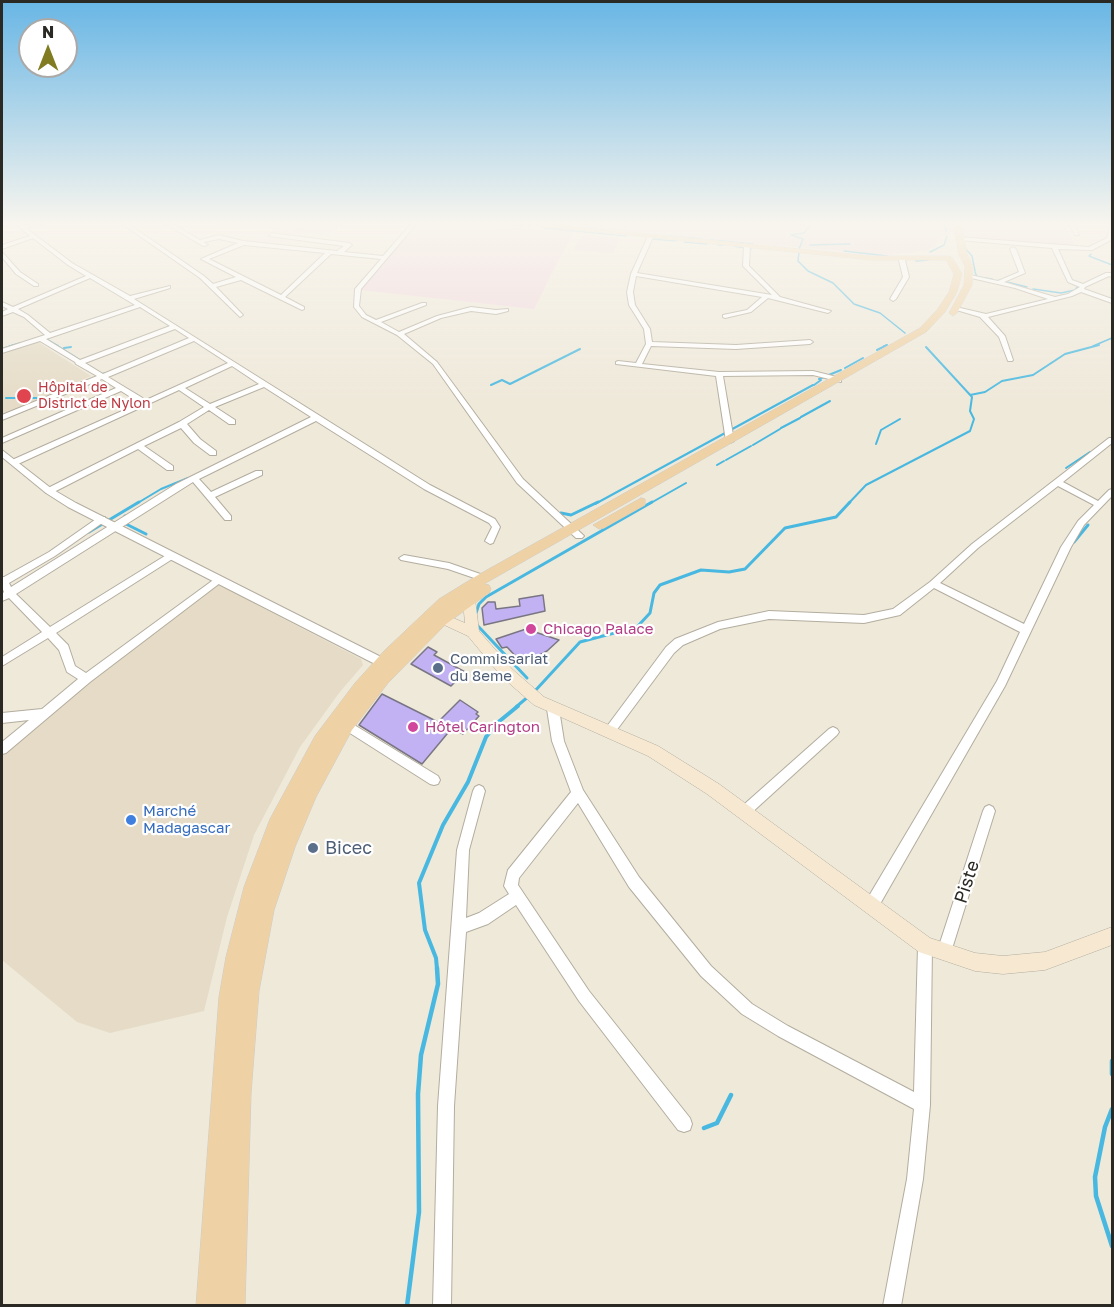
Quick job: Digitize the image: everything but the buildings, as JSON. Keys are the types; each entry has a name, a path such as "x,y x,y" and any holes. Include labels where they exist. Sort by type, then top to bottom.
{"main road":[{"path":"209,1305 230,997 245,918 269,845 303,774 339,716 383,663 436,617 465,596 923,330 963,284"},
{"path":"465,596 483,578 575,533 891,361 932,334 956,309 964,284"},
{"path":"465,596 473,632"},
{"path":"436,617 473,632 539,700 653,751 713,789 925,946 975,962 1002,965 1045,961 1112,936"},
{"path":"232,1305 240,1093 249,991 264,910 295,823 346,725 436,617"}],"street":[{"path":"2,314 72,284"},
{"path":"105,284 427,486 492,521 495,527 490,541"},
{"path":"211,284 240,315"},
{"path":"214,286 221,284"},
{"path":"252,284 302,308"},
{"path":"281,298 296,284"},
{"path":"362,284 358,289 356,300 360,312 399,334 435,363 520,481 575,533"},
{"path":"632,284 630,299 647,329 649,344 638,365"},
{"path":"694,284 778,298 828,311"},
{"path":"764,284 778,298"},
{"path":"893,299 902,284"},
{"path":"1006,284 1053,298"},
{"path":"1075,284 1113,301"},
{"path":"956,309 983,316 1053,298 1089,284"},
{"path":"130,298 168,287"},
{"path":"724,316 749,311 767,296"},
{"path":"2,304 13,309 49,335"},
{"path":"375,322 424,304"},
{"path":"2,351 140,305"},
{"path":"399,334 444,316 471,309 496,312 506,310"},
{"path":"983,316 1002,336 1010,360"},
{"path":"78,363 174,327"},
{"path":"40,338 144,402"},
{"path":"2,418 193,339"},
{"path":"649,344 736,347 810,342"},
{"path":"618,363 719,374 813,374 838,380"},
{"path":"15,462 232,364"},
{"path":"719,374 730,441"},
{"path":"49,490 182,424 209,407 264,384"},
{"path":"179,387 232,422"},
{"path":"2,441 120,389"},
{"path":"4,587 52,554 108,523 317,417"},
{"path":"182,424 197,441 213,453"},
{"path":"609,732 670,650 694,634 743,619 769,615 882,617 896,612 933,585 975,546 1113,440"},
{"path":"138,446 170,468"},
{"path":"2,453 49,490 108,523 383,663"},
{"path":"209,496 259,473"},
{"path":"194,478 228,518"},
{"path":"1057,482 1098,504"},
{"path":"871,906 965,740 1001,683 1065,548 1081,523 1098,504 1113,492"},
{"path":"4,587 108,523"},
{"path":"2,662 171,556"},
{"path":"404,558 449,566 483,578"},
{"path":"2,749 86,679 219,580"},
{"path":"933,585 1026,630"},
{"path":"4,587 49,631 64,648 72,669 86,679"},
{"path":"539,700 578,793 634,882 706,971 747,1009 783,1031 922,1105"},
{"path":"2,718 42,714"},
{"path":"346,725 434,780"},
{"path":"744,812 833,732"},
{"path":"442,1305 446,1106 459,927 462,850 479,791"},
{"path":"578,793 513,875 511,886 584,996 684,1124"},
{"name":"Piste","path":"944,952 989,811"},
{"path":"459,927 483,919 518,897"},
{"path":"892,1305 915,1179 922,1105 925,946"}],"shaded area":[{"path":"364,284 547,284 534,309 359,290"},
{"name":"Hôpital de District de Nylon","path":"38,342 91,376 2,415 2,353"},
{"name":"Marché Madagascar","path":"218,585 242,595 361,659 363,665 339,693 300,747 254,835 227,917 204,1011 110,1033 77,1022 2,960 2,752 21,734"}],"waterway":[{"path":"834,284 854,304 880,313 905,333"},
{"path":"1015,284 1027,287"},
{"path":"1033,289 1061,293 1075,290 1079,285"},
{"path":"43,337 58,346"},
{"path":"1093,346 1112,338"},
{"path":"10,346 20,343"},
{"path":"2,349 14,345"},
{"path":"56,345 102,374 107,373"},
{"path":"877,350 887,345 884,346"},
{"path":"970,395 985,392 1002,381 1033,375 1065,354 1099,345"},
{"path":"64,348 71,347"},
{"path":"926,347 970,395"},
{"path":"491,385 502,380 510,384 580,349"},
{"path":"845,368 863,358"},
{"path":"819,379 841,370"},
{"path":"814,385 821,380"},
{"path":"595,504 813,385"},
{"path":"848,504 866,485 970,431 974,419 970,411 972,397 970,395"},
{"path":"6,398 41,398"},
{"path":"801,417 830,401"},
{"path":"781,428 800,418"},
{"path":"876,444 881,430 900,419"},
{"path":"753,445 780,429"},
{"path":"726,460 751,446"},
{"path":"1066,468 1090,452"},
{"path":"717,465 724,461"},
{"path":"136,504 161,489 188,478"},
{"path":"649,504 686,483"},
{"path":"89,532 139,502"},
{"path":"561,513 571,515 598,502"},
{"path":"476,613 479,604 486,597 652,502"},
{"path":"534,692 580,642 637,627 650,613 654,593 660,585 701,570 729,572 745,569 785,528 836,517 850,502"},
{"path":"125,516 124,523 146,534"},
{"path":"1074,542 1088,525"},
{"path":"477,625 527,678"},
{"path":"516,707 529,696"},
{"path":"437,969 436,958 425,930 419,883 443,825 468,782 486,737 496,724 518,706"},
{"path":"407,1306 419,1212 418,1094 421,1055 438,984 437,968"},
{"path":"1112,1061 1112,1074"},
{"path":"704,1128 717,1123 731,1095"},
{"path":"1112,1109 1105,1127 1095,1177 1096,1196 1112,1246"}],"place":[{"name":"Hôpital de District de Nylon","path":"24,396"},
{"name":"Chicago Palace","path":"531,629"},
{"name":"Commissariat du 8eme","path":"438,668"},
{"name":"Hôtel Carington","path":"413,727"},
{"name":"Marché Madagascar","path":"131,820"},
{"name":"Bicec","path":"313,848"}]}
